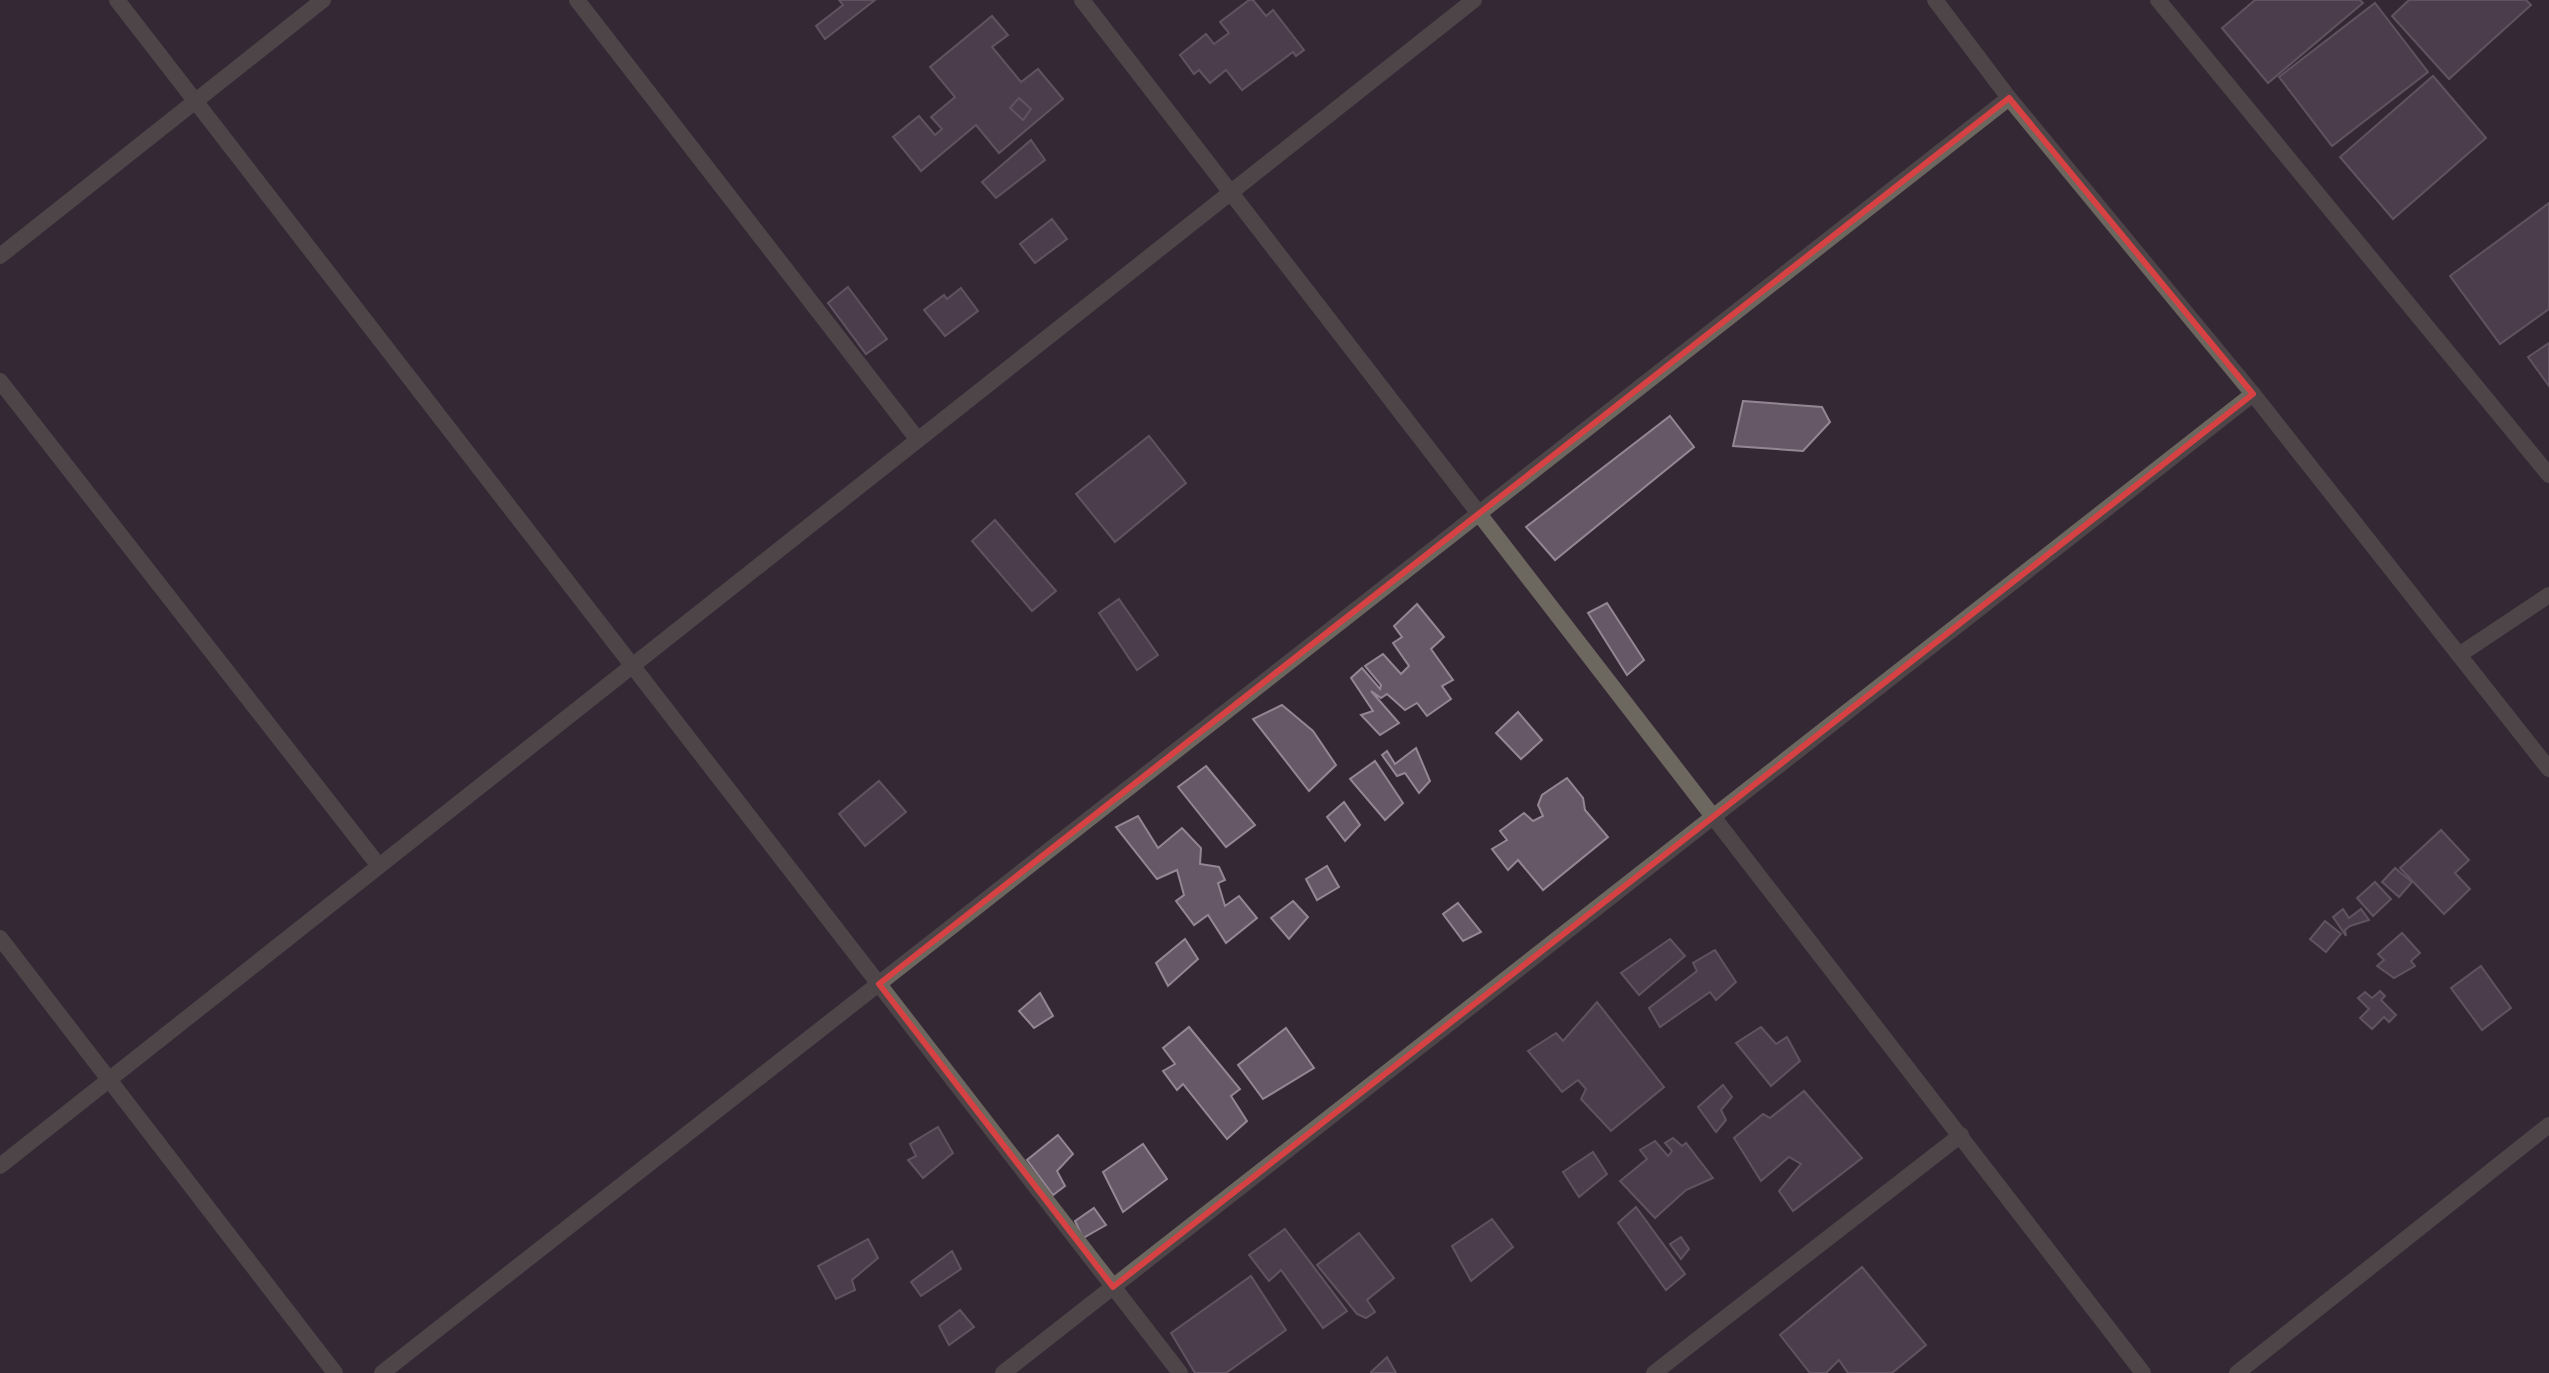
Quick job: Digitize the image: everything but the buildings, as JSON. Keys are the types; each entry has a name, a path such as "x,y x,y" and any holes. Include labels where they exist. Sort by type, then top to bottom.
{"street":[{"path":"117,0 1180,1373"},
{"path":"0,256 323,0"},
{"path":"577,0 918,440"},
{"path":"1082,0 2143,1373"},
{"path":"0,1166 1474,0"},
{"path":"1935,0 2009,98 2253,394 2549,769"},
{"path":"2158,0 2549,475"},
{"path":"382,1373 2009,98"},
{"path":"0,381 379,866"},
{"path":"1003,1373 2253,394"},
{"path":"2459,655 2549,595"},
{"path":"0,938 335,1373"},
{"path":"2237,1373 2549,1125"},
{"path":"1654,1373 1961,1135"}],"highlighted area":[{"path":"2009,98 2253,394 1113,1287 879,984"}]}
